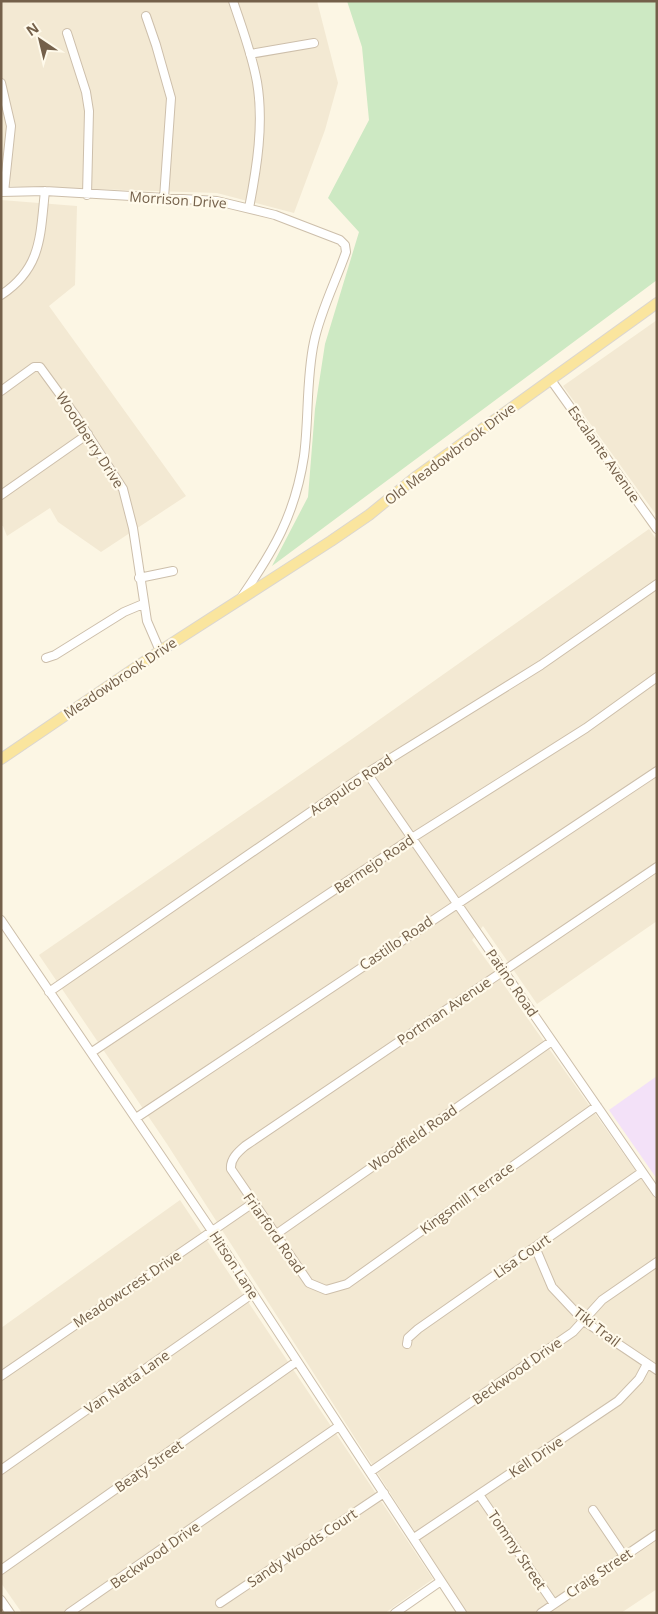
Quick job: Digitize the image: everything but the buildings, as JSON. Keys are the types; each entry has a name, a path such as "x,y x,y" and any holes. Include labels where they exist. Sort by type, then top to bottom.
{"main road":[{"name":"Old Meadowbrook Drive","path":"240,599 369,515 417,476 657,303"},
{"name":"Meadowbrook Drive","path":"1,759 240,599"}],"street":[{"path":"233,1 250,54 260,102 258,149 250,208"},
{"path":"146,16 171,98 164,198"},
{"path":"67,33 86,92 89,111 87,195"},
{"path":"250,54 314,43"},
{"path":"1,83 11,126 3,192"},
{"path":"1,295 19,282 34,261 40,244 45,191"},
{"name":"Morrison Drive","path":"3,192 45,191 87,195 216,201 250,208 310,228 340,240 345,247 346,252 314,340 309,377 304,456 298,489 273,550 240,599"},
{"name":"Woodberry Drive","path":"1,391 34,367 40,367 88,434 117,479 127,500 133,528 139,578 147,621 160,651"},
{"name":"Escalante Avenue","path":"551,380 657,529"},
{"path":"1,495 88,434"},
{"path":"139,578 173,571"},
{"name":"Acapulco Road","path":"49,992 367,773 542,665 657,584"},
{"path":"46,658 55,655 124,612 143,604"},
{"name":"Bermejo Road","path":"92,1052 412,838 586,728 657,677"},
{"name":"Castillo Road","path":"136,1118 456,902 657,771"},
{"name":"Patino Road","path":"367,773 657,1193"},
{"name":"Portman Avenue","path":"234,1157 245,1146 657,867"},
{"name":"Hitson Lane","path":"1,920 212,1231 462,1613"},
{"name":"Woodfield Road","path":"275,1234 552,1041"},
{"name":"Kingsmill Terrace","path":"337,1288 346,1284 597,1106"},
{"name":"Friarford Road","path":"234,1157 230,1164 231,1169 309,1282 319,1289 337,1288"},
{"name":"Lisa Court","path":"407,1344 408,1338 418,1329 642,1172"},
{"name":"Meadowcrest Drive","path":"1,1376 253,1203"},
{"name":"Tiki Trail","path":"535,1247 552,1286 584,1321 657,1370"},
{"name":"Beckwood Drive","path":"370,1472 573,1332 602,1300 657,1262"},
{"name":"Van Natta Lane","path":"1,1470 252,1294"},
{"name":"Beaty Street","path":"1,1570 296,1362"},
{"name":"Kell Drive","path":"414,1538 480,1496 618,1401 639,1379 647,1364"},
{"name":"Beckwood Drive","path":"69,1613 339,1426"},
{"name":"Sandy Woods Court","path":"220,1603 384,1493"},
{"name":"Tommy Street","path":"480,1496 554,1604"},
{"path":"593,1510 624,1556"},
{"name":"Craig Street","path":"541,1613 657,1534"},
{"path":"395,1613 441,1581"},
{"path":"1,1600 10,1613"}],"shaded area":[{"path":"1,1 317,1 338,83 325,130 294,213 217,193 1,186"},
{"path":"1,200 77,206 75,285 49,306 186,496 101,552 58,522 50,508 7,536 3,526 1,526"},
{"path":"657,320 657,516 563,386"},
{"path":"649,529 657,540 657,921 537,1004 483,926 472,940 657,1201 657,1589 621,1613 467,1613 167,1144 39,955 352,739"},
{"path":"657,1076 657,1179 609,1110"},
{"path":"180,1200 433,1579 385,1613 22,1613 1,1583 1,1328"}],"green space":[{"path":"347,1 657,1 657,280 272,566 308,497 315,409 325,344 359,232 328,198 369,120 362,47"}]}
